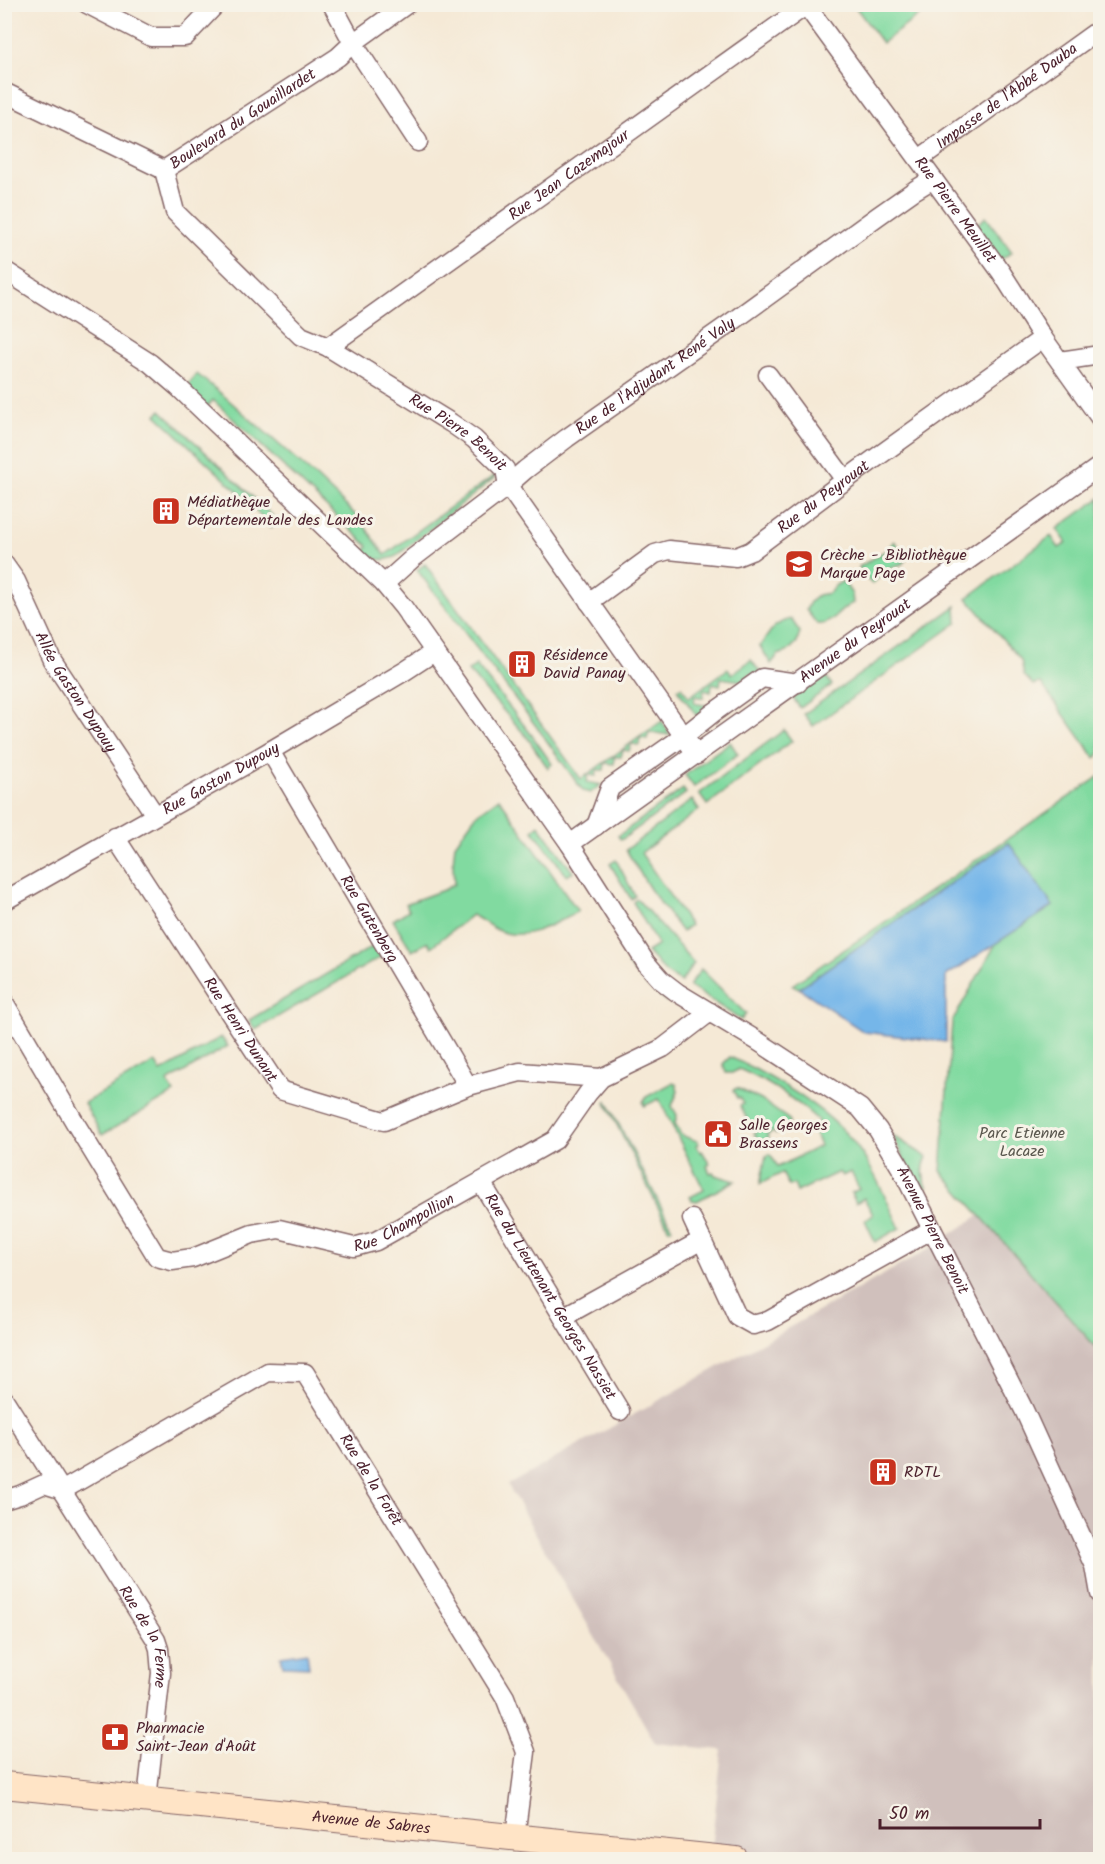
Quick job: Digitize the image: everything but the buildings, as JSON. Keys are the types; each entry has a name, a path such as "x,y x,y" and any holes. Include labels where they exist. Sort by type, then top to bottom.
{"main road":[{"name":"Avenue de Sabres","path":"4,1785 727,1859"}],"street":[{"path":"87,4 151,37 185,38 216,4"},
{"path":"332,4 353,43 418,142"},
{"name":"Boulevard du Gouaillardet","path":"4,92 164,170 338,57 353,43 407,4"},
{"name":"Rue Pierre Meuillet","path":"807,5 1001,272 1043,338 1101,418"},
{"name":"Rue Jean Cazemajour","path":"328,346 807,5"},
{"name":"Impasse de l'Abbé Dauba","path":"919,159 1098,35"},
{"name":"Rue Pierre Benoit","path":"164,170 175,212 301,336 328,346 452,423 474,439 505,469 508,486 697,755"},
{"name":"Rue de l'Adjudant René Valy","path":"384,584 413,558 567,438 933,179"},
{"name":"Avenue Pierre Benoit","path":"4,270 150,363 384,584 403,607 570,844 646,963 662,980 678,993 756,1040 860,1108 878,1130 901,1168 1024,1410 1095,1566 1101,1594"},
{"name":"Rue du Peyrouat","path":"589,602 655,554 669,550 736,557 751,551 852,475 1043,338"},
{"path":"1060,361 1101,355"},
{"path":"768,375 852,475"},
{"name":"Avenue du Peyrouat","path":"570,844 1101,466"},
{"name":"Allée Gaston Dupouy","path":"4,564 16,581 52,660 154,815"},
{"name":"Rue Gaston Dupouy","path":"4,901 270,752 434,652"},
{"path":"596,826 610,788 762,678 798,683"},
{"name":"Rue Gutenberg","path":"270,752 468,1086"},
{"name":"Rue Henri Dunant","path":"115,837 280,1090 384,1121 468,1086 520,1072 601,1078"},
{"name":"Rue Champollion","path":"4,1002 157,1257 172,1261 193,1258 252,1234 279,1230 354,1247 376,1241 555,1140 601,1078 663,1048 710,1012"},
{"name":"Rue du Lieutenant Georges Nassiet","path":"481,1182 620,1411"},
{"path":"692,1219 737,1316 753,1325 768,1321 931,1230"},
{"path":"563,1317 702,1240"},
{"name":"Rue de la Forêt","path":"63,1490 268,1372 304,1373 505,1697 526,1752 515,1837"},
{"name":"Rue de la Ferme","path":"4,1399 156,1640 161,1673 147,1799"},
{"path":"4,1500 20,1496 44,1484 63,1490"}],"shaded area":[{"path":"980,1215 1100,1352 1100,1859 710,1859 722,1750 655,1743 508,1485 922,1253"}],"green space":[{"path":"854,5 933,5 882,43"},
{"path":"986,217 1012,252 996,263 971,229"},
{"path":"197,374 317,478 359,518 385,555 496,474 494,478 395,557 375,559 365,552 368,546 213,400 206,408 185,388"},
{"path":"161,410 279,522 270,528 248,501 156,415"},
{"path":"1100,498 1100,754 1095,758 1041,683 1033,685 1024,675 1021,660 967,598 1051,536 1059,548 1067,543 1057,529"},
{"path":"894,541 907,558 902,564 886,570 872,584 859,567 887,550"},
{"path":"425,564 581,779 662,721 670,735 649,732 647,739 640,738 639,745 631,744 629,751 623,750 621,757 614,757 614,764 605,763 604,770 597,770 596,776 588,775 587,782 601,785 590,793 583,791 417,570"},
{"path":"843,581 852,594 853,603 832,620 817,624 806,610 810,602 818,595 829,593"},
{"path":"956,606 957,623 813,726 804,714"},
{"path":"791,619 800,632 797,642 787,652 778,655 771,664 760,646 775,626"},
{"path":"751,660 761,673 751,674 742,681 721,678 720,685 712,684 711,692 704,690 703,698 695,696 694,703 708,706 698,717 677,689 681,687 689,697 728,669 732,674"},
{"path":"476,665 552,764 548,768 527,737 468,671"},
{"path":"825,675 832,685 800,708 793,698"},
{"path":"784,730 792,741 707,805 699,794"},
{"path":"730,742 738,754 694,787 685,775"},
{"name":"Parc Etienne Lacaze","path":"1100,776 1100,1352 941,1171 952,1022 999,938 1008,843 799,988 792,985"},
{"path":"683,789 686,793 621,840 618,836"},
{"path":"499,798 578,911 539,930 518,934 497,930 472,915 431,947 428,942 412,951 393,920 409,910 405,904 454,884 455,844 476,815"},
{"path":"692,800 699,810 641,853 690,925 682,932 650,889 626,850"},
{"path":"539,825 573,872 567,876 533,830"},
{"path":"616,860 635,896 631,899 610,864"},
{"path":"637,899 694,963 681,982 666,973 647,952 658,945 633,902"},
{"path":"375,945 381,957 255,1030 249,1020"},
{"path":"634,961 649,982 670,998 667,1002 646,985 628,965"},
{"path":"701,969 746,1014 741,1020 689,986"},
{"path":"221,1037 228,1046 167,1082 174,1093 102,1135 84,1103 155,1062 161,1072"},
{"path":"730,1057 797,1094 843,1130 868,1163 900,1228 875,1242 865,1220 873,1215 864,1198 856,1203 851,1193 859,1189 851,1172 842,1176 839,1172 797,1192 794,1184 789,1186 782,1173 760,1184 766,1156 770,1154 778,1167 820,1146 815,1134 818,1120 781,1091 761,1079 739,1069 726,1073 723,1064"},
{"path":"672,1083 676,1084 678,1091 672,1106 677,1115 675,1123 681,1135 697,1141 699,1144 696,1145 710,1164 707,1166 710,1173 713,1172 715,1175 735,1181 697,1201 690,1197 704,1190 659,1099 644,1106 643,1102 646,1097"},
{"path":"737,1088 761,1100 788,1119 790,1121 788,1127 776,1134 774,1131 767,1134 768,1138 759,1142 754,1133 757,1131 754,1125 751,1126 740,1106 743,1104 733,1090"},
{"path":"607,1101 672,1228 669,1229"},
{"path":"892,1135 927,1157 923,1172 927,1187 920,1190"}],"water":[{"path":"1009,843 1053,906 946,976 946,1042 864,1032 799,988"},
{"path":"307,1652 309,1667 283,1666 281,1656"}],"place":[{"name":"Médiathèque Départementale des Landes","path":"166,511"},
{"name":"Crèche - Bibliothèque Marque Page","path":"799,564"},
{"name":"Résidence David Panay","path":"522,664"},
{"name":"Salle Georges Brassens","path":"718,1134"},
{"name":"RDTL","path":"883,1472"},
{"name":"Pharmacie Saint-Jean d'Août","path":"115,1737"}]}
